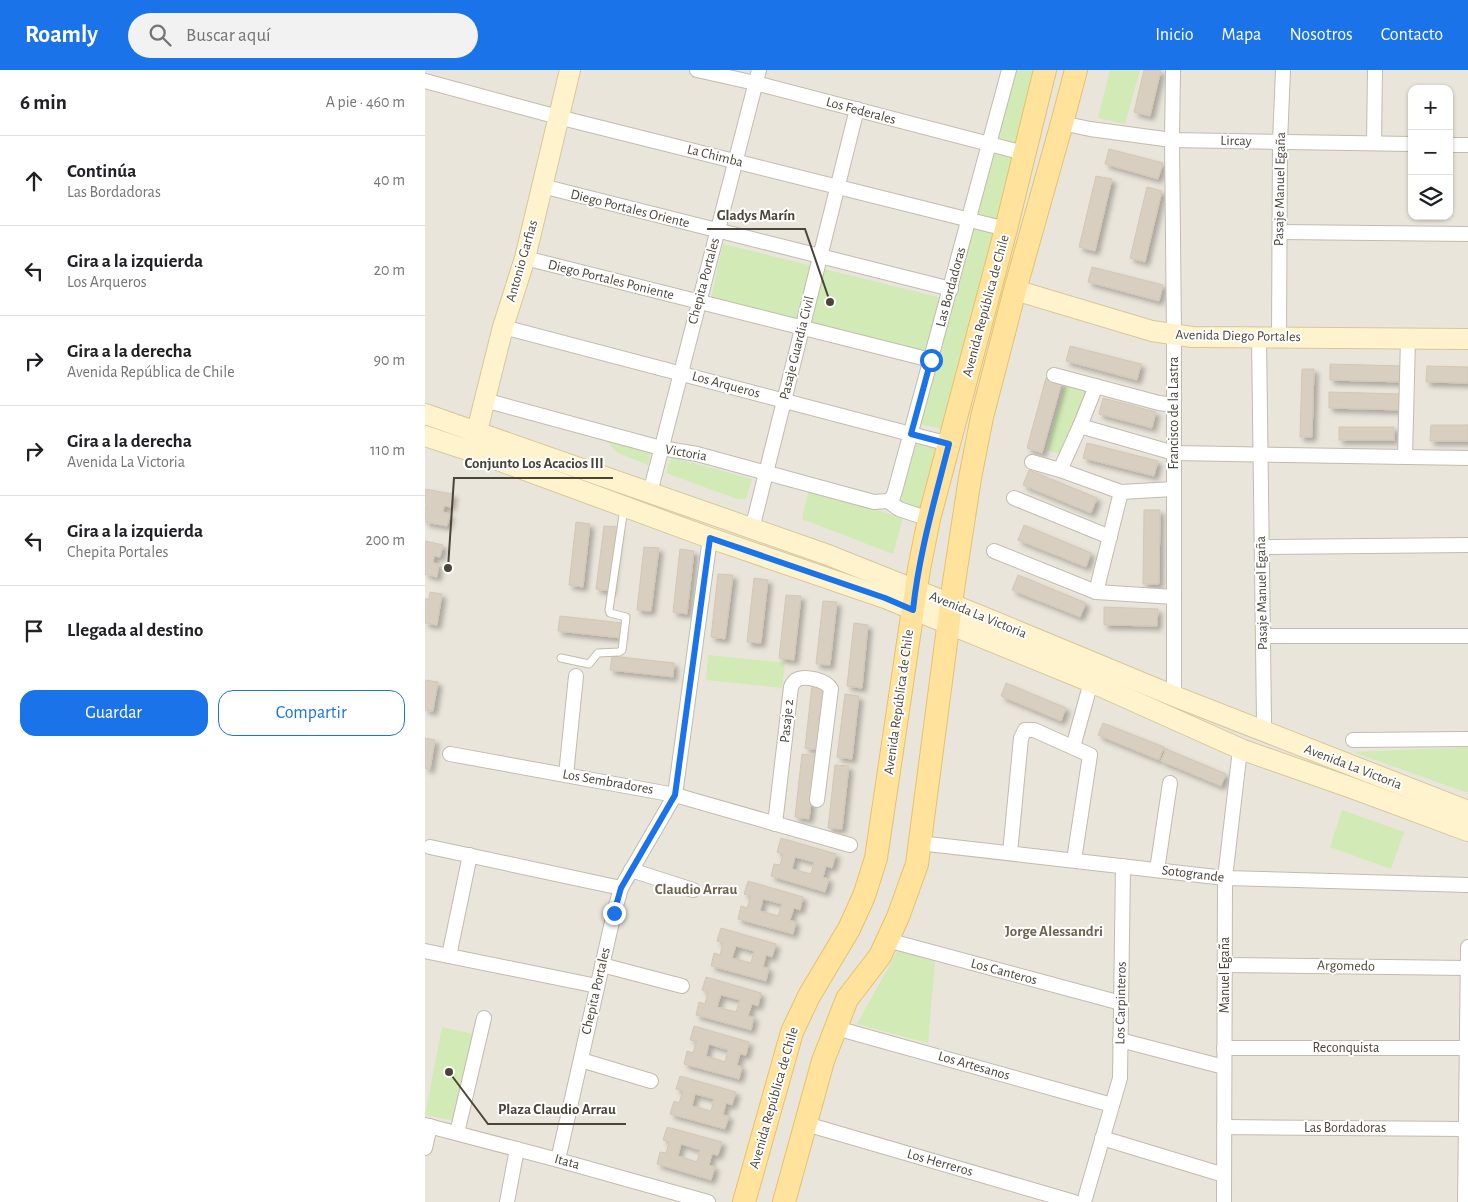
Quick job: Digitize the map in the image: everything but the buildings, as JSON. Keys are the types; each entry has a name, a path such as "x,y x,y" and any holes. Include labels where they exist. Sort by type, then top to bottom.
{"main road":[{"name":"Antonio Garfias","path":"472,452 503,327 525,258 570,70"},
{"name":"Avenida República de Chile","path":"744,1202 792,1032 809,996 849,929 870,879 880,837 914,600 929,519 1006,229 1045,70"},
{"name":"Avenida República de Chile","path":"784,1202 823,1061 847,999 879,956 898,917 917,864 950,615 969,488 982,417 1015,290 1062,123 1074,70"},
{"name":"Avenida Diego Portales","path":"1015,290 1174,336 1468,339"},
{"name":"Avenida La Victoria","path":"425,414 828,555 914,600 950,615 1174,696 1468,811"},
{"name":"Avenida La Victoria","path":"425,436 624,508 885,598 914,600"},
{"name":"Avenida La Victoria","path":"950,615 1091,682 1243,750 1468,831"}],"street":[{"name":"Los Federales","path":"697,70 757,76 857,109 1024,153"},
{"name":"Las Bordadoras","path":"888,501 893,497 895,491 1009,70"},
{"name":"Francisco de la Lastra","path":"1173,70 1174,696"},
{"name":"Pasaje Manuel Egaña","path":"1260,730 1264,721 1261,454 1269,337 1280,232 1280,142 1283,70"},
{"path":"1374,143 1375,70"},
{"name":"Chepita Portales","path":"650,493 757,76"},
{"name":"La Chimba","path":"425,81 558,117 1006,229"},
{"name":"Pasaje Guardia Civil","path":"752,529 857,109"},
{"name":"Lircay","path":"1062,123 1090,129 1172,140 1408,144"},
{"path":"1453,145 1468,145"},
{"name":"Diego Portales Oriente","path":"542,186 951,289"},
{"path":"1280,232 1468,234"},
{"name":"Diego Portales Poniente","path":"525,258 931,360"},
{"name":"Los Arqueros","path":"503,327 949,444"},
{"path":"1405,457 1408,338"},
{"path":"1054,375 1174,405"},
{"path":"1060,470 1096,386"},
{"name":"Victoria","path":"484,400 661,448 697,454 767,472 874,502 888,501"},
{"path":"1080,426 1174,453 1468,458"},
{"path":"1032,462 1121,492 1174,489"},
{"path":"1096,592 1121,492"},
{"path":"1014,498 1110,537"},
{"path":"888,501 899,510 929,519"},
{"name":"Chepita Portales","path":"559,1160 597,986 621,888 675,795 710,538"},
{"path":"1262,547 1468,545"},
{"path":"994,551 1096,592 1174,597"},
{"path":"1263,636 1468,636"},
{"path":"566,775 576,676"},
{"name":"Pasaje 2","path":"775,824 791,686 795,681 803,678 825,682 831,689 817,800"},
{"path":"1073,747 1091,682"},
{"path":"1010,853 1021,738 1025,730 1034,730 1091,755 1074,860"},
{"path":"1353,740 1468,739"},
{"name":"Manuel Egaña","path":"1224,1202 1225,878 1239,758 1243,750"},
{"name":"Los Sembradores","path":"450,754 675,795 849,845"},
{"path":"1157,870 1170,783"},
{"name":"Sotogrande","path":"919,843 1225,878 1468,885"},
{"path":"430,847 621,888"},
{"path":"449,956 470,855"},
{"name":"Los Carpinteros","path":"1102,1138 1120,1078 1123,866"},
{"path":"631,870 693,890"},
{"name":"Los Canteros","path":"887,940 1121,1004"},
{"path":"1465,1202 1468,947"},
{"path":"425,952 597,986"},
{"path":"602,965 682,986"},
{"name":"Argomedo","path":"1225,965 1467,968"},
{"path":"457,1133 484,1018"},
{"name":"Los Artesanos","path":"836,1028 1112,1105"},
{"path":"1120,1040 1225,1068"},
{"name":"Reconquista","path":"1225,1048 1467,1048"},
{"path":"581,1060 651,1081"},
{"name":"Las Bordadoras","path":"1224,1128 1467,1121"},
{"name":"Los Herreros","path":"807,1124 1074,1202"},
{"path":"425,1148 427,1125"},
{"name":"Itata","path":"427,1125 708,1202"},
{"path":"1084,1202 1102,1138 1224,1175"},
{"path":"507,1202 517,1149"}],"lane":[{"path":"561,658 589,664 598,653 619,652 622,650 625,617 610,613 609,610 624,508"}],"shaded area":[{"path":"425,70 1468,70 1468,1202 425,1202"}],"green space":[{"path":"1014,70 1036,70 1018,145 996,138"},
{"path":"1110,70 1140,70 1125,124 1098,118"},
{"path":"993,152 1017,159 1000,220 977,213"},
{"path":"974,228 997,232 948,430 920,424"},
{"path":"723,244 950,300 932,359 710,303"},
{"path":"1066,380 1099,390 1069,457 1047,450"},
{"path":"605,440 651,451 648,465 618,453"},
{"path":"917,441 941,450 924,511 900,503"},
{"path":"671,457 752,479 746,499 737,499 666,473"},
{"path":"809,489 903,518 893,554 802,519"},
{"path":"708,655 785,663 782,688 706,680"},
{"path":"1468,747 1468,793 1353,752"},
{"path":"1342,810 1404,832 1391,869 1330,847"},
{"path":"898,950 935,962 928,1043 857,1024"},
{"path":"442,1027 474,1034 456,1121 425,1115"}],"place":[{"name":"Gladys Marín","path":"830,302"},
{"name":"Conjunto Los Acacios III","path":"448,568"},
{"name":"Plaza Claudio Arrau","path":"449,1072"}],"district":[{"name":"Claudio Arrau","path":"696,889"},
{"name":"Jorge Alessandri","path":"1054,931"}],"route":[{"path":"614,913 621,888 675,795 710,538 885,598 913,610 916,581 929,519 949,444 911,434 931,360"}]}
